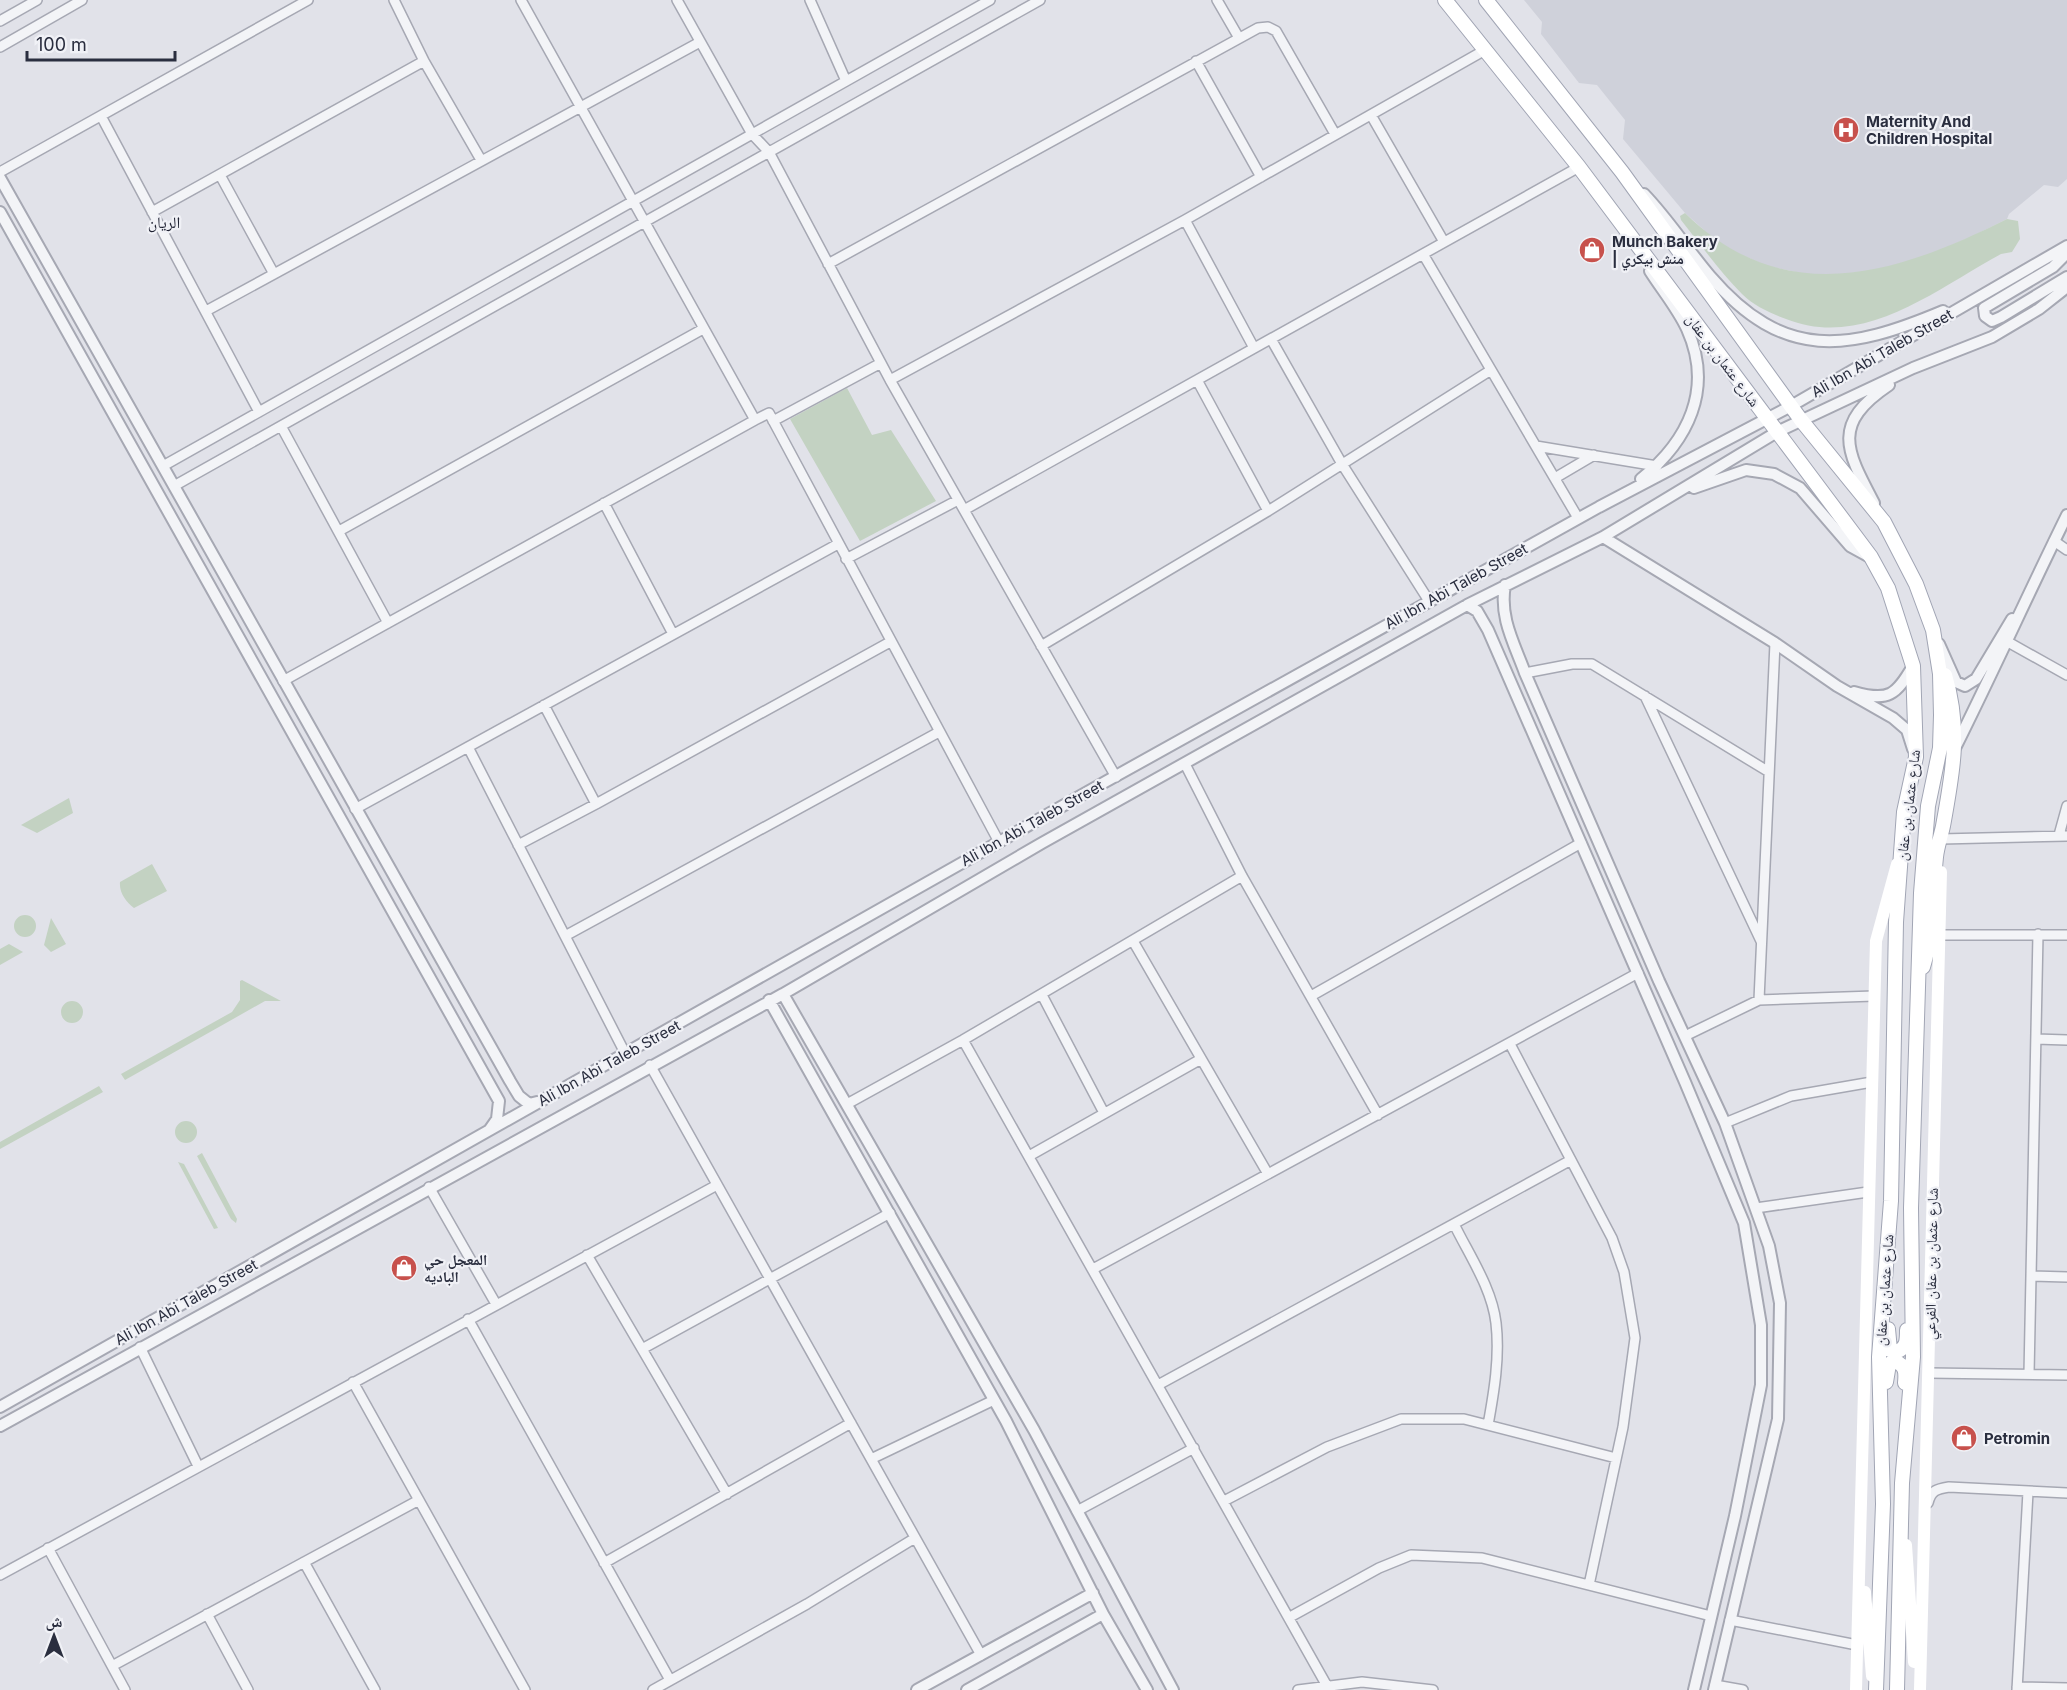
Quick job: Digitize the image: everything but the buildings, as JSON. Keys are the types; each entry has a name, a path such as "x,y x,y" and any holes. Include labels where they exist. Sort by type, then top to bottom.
{"main road":[{"name":"شارع عثمان بن عفان","path":"1445,0 1579,166 1871,557 1888,588 1913,666 1916,757 1904,812 1896,922 1891,1201 1879,1357 1883,1504 1874,1690"},
{"name":"شارع عثمان بن عفان","path":"1486,0 1622,172 1801,420 1884,522 1916,584 1933,630 1940,674 1940,747 1923,851 1911,1208 1913,1357 1902,1483 1897,1690"},
{"path":"1918,985 1931,942 1936,854 1941,839 1956,746 1954,706 1933,630"},
{"name":"شارع عثمان بن عفان الفرعي","path":"1918,1690 1929,1373 1941,839"},
{"path":"1856,1690 1876,941 1901,845"},
{"path":"1891,1201 1892,1248 1888,1339 1890,1350 1896,1352 1907,1343 1906,1265 1911,1208"},
{"path":"1883,1504 1887,1460 1886,1374 1889,1364 1895,1361 1901,1364 1906,1371 1900,1455 1918,1690"},
{"path":"1860,1504 1874,1690"}],"street":[{"path":"0,47 82,0"},
{"path":"0,172 308,0"},
{"path":"394,0 424,61 481,160"},
{"path":"521,0 754,420"},
{"path":"677,0 752,134 769,152 890,380 1116,777"},
{"path":"810,0 846,81"},
{"path":"163,466 990,0"},
{"path":"174,486 1040,0"},
{"path":"1217,0 1239,38"},
{"path":"0,21 35,1"},
{"path":"828,264 1258,28 1268,27 1276,31 1335,134"},
{"path":"206,311 700,42"},
{"path":"890,380 1185,220 1485,50"},
{"path":"153,212 424,61"},
{"path":"1196,61 1261,177"},
{"path":"1371,115 1444,242"},
{"path":"101,116 259,412"},
{"path":"964,510 1579,166 1629,236 1686,328 1694,350 1698,380 1694,408 1683,433 1665,460 1624,493"},
{"path":"1622,172 1666,217 1710,276 1742,309 1773,328 1810,341 1851,342 1897,330 1982,294"},
{"path":"220,175 274,273"},
{"path":"0,178 519,1096 529,1104 543,1100"},
{"path":"0,212 500,1101 497,1119 489,1130"},
{"path":"1185,220 1254,348"},
{"name":"Ali Ibn Abi Taleb Street","path":"0,1407 1429,601 1624,493 1791,406 2067,246"},
{"path":"2067,253 2053,267 1984,308 1985,316 1992,321 2001,317 2067,277"},
{"path":"1424,254 1578,518"},
{"path":"1660,502 1801,420 1913,368 1992,337 2038,309 2067,286"},
{"path":"339,531 703,329"},
{"path":"1271,339 1342,464 1429,601"},
{"path":"773,421 881,363"},
{"path":"1884,522 1852,455 1851,420 1880,391 1913,368"},
{"path":"1041,646 1268,511 1491,370"},
{"path":"1197,380 1268,511"},
{"path":"283,681 769,413 999,843"},
{"path":"281,426 388,623"},
{"path":"1536,446 1658,466"},
{"path":"1555,478 1594,455"},
{"path":"1660,502 1746,470 1774,474 1800,488 1850,546 1871,557"},
{"path":"846,559 958,500"},
{"name":"Ali Ibn Abi Taleb Street","path":"0,1425 650,1065 783,994 1041,843 1467,605 1602,537 1660,502"},
{"path":"604,503 673,634"},
{"path":"1956,746 2067,516"},
{"path":"1602,537 1775,644 1837,686 1893,718 1907,730 1916,757"},
{"path":"2054,542 2067,550"},
{"path":"355,809 838,544"},
{"path":"1505,585 1502,601 1505,622 1725,1124 1769,1246 1780,1303 1778,1419 1714,1688 1743,1690"},
{"path":"1933,630 1956,682 1965,686 1976,679 2030,591"},
{"path":"1467,605 1477,611 1488,630 1744,1223 1761,1325 1761,1385 1694,1690"},
{"path":"1488,630 1496,622 1505,622"},
{"path":"518,845 890,642"},
{"path":"2008,642 2067,675"},
{"path":"1760,1000 1775,644"},
{"path":"1526,673 1572,664 1592,664 1769,772"},
{"path":"1837,686 1870,696 1885,697 1899,690 1913,666"},
{"path":"1645,696 1762,943"},
{"path":"544,705 596,804"},
{"path":"565,936 939,732"},
{"path":"468,747 625,1053"},
{"path":"1185,764 1242,876 1377,1115"},
{"path":"1941,839 2063,835 2067,806"},
{"path":"1311,996 1581,843"},
{"path":"847,1104 963,1041 1242,876"},
{"path":"2029,1374 2038,934"},
{"path":"1940,935 2067,935"},
{"path":"1133,941 1268,1174"},
{"path":"1093,1269 1638,973"},
{"path":"783,994 1034,1430 1173,1690"},
{"path":"1042,995 1104,1113"},
{"path":"1685,1036 1760,1000 1874,996"},
{"path":"769,1000 994,1400 1103,1614 1147,1690"},
{"path":"2036,1039 2067,1040"},
{"path":"963,1041 1327,1686"},
{"path":"1510,1044 1612,1238 1624,1272 1635,1338 1616,1458 1589,1585"},
{"path":"1029,1156 1202,1059"},
{"path":"650,1065 981,1655"},
{"path":"1725,1124 1791,1096 1872,1082"},
{"path":"1158,1385 1571,1160"},
{"path":"0,1575 717,1185"},
{"path":"429,1187 496,1304"},
{"path":"1756,1208 1868,1192"},
{"path":"642,1349 769,1277 890,1213"},
{"path":"1454,1224 1487,1289 1496,1322 1496,1377 1488,1425"},
{"path":"587,1255 727,1494"},
{"path":"2031,1276 2067,1277"},
{"path":"468,1319 670,1680"},
{"path":"140,1347 198,1466"},
{"path":"1929,1373 2067,1375"},
{"path":"353,1382 525,1690"},
{"path":"871,1459 994,1400"},
{"path":"1224,1501 1327,1447 1401,1419 1464,1419 1616,1458"},
{"path":"604,1563 851,1423"},
{"path":"1077,1511 1194,1448"},
{"path":"1924,1520 1930,1495 1937,1489 1949,1487 2067,1493"},
{"path":"2028,1492 2017,1688 2067,1688"},
{"path":"112,1666 419,1500"},
{"path":"653,1690 807,1604 915,1538"},
{"path":"48,1548 125,1690"},
{"path":"1290,1617 1379,1568 1412,1555 1482,1558 1712,1616"},
{"path":"304,1562 372,1689"},
{"path":"917,1690 1093,1593"},
{"path":"207,1614 248,1690"},
{"path":"967,1690 1103,1614"},
{"path":"1730,1620 1857,1644"},
{"path":"1299,1690 1362,1682 1433,1690"}],"shaded area":[{"name":"Maternity And Children Hospital","path":"1524,0 2067,0 2067,179 2058,187 2044,185 2009,214 2007,219 1971,237 1926,256 1878,270 1842,275 1805,274 1767,266 1733,251 1713,238 1685,213 1623,139 1625,120 1597,85 1579,83 1541,34 1542,22"}],"green space":[{"path":"1685,213 1723,244 1762,263 1802,272 1842,273 1883,267 1966,239 2007,219 2018,221 2020,239 2012,252 2001,254 1898,311 1871,321 1843,327 1815,327 1774,314 1747,298 1718,268 1681,220 1680,216"},
{"path":"847,388 872,435 891,430 936,501 860,541 790,419"},
{"path":"69,798 73,813 37,833 21,825"},
{"path":"152,864 167,891 134,908 124,897 120,882"},
{"path":"21,915 29,915 36,922 36,930 29,937 21,937 14,930 14,922"},
{"path":"51,918 66,944 51,952 44,945"},
{"path":"9,944 23,952 0,965 0,949"},
{"path":"240,981 281,1001 265,1001 125,1080 121,1074 232,1012 240,1000"},
{"path":"68,1001 76,1001 83,1008 83,1016 76,1023 68,1023 61,1016 61,1008"},
{"path":"99,1086 103,1092 0,1149 0,1142"},
{"path":"182,1121 190,1121 197,1128 197,1136 190,1143 182,1143 175,1136 175,1128"},
{"path":"202,1153 237,1219 236,1223 231,1219 197,1156"},
{"path":"178,1162 184,1164 218,1228 214,1229"}],"place":[{"name":"Maternity And Children Hospital","path":"1846,130"},
{"name":"Munch Bakery | منش بيكري","path":"1592,250"},
{"name":"المعجل حي الباديه","path":"404,1268"},
{"name":"Petromin","path":"1964,1438"}],"district":[{"name":"الريان","path":"164,222"}]}
